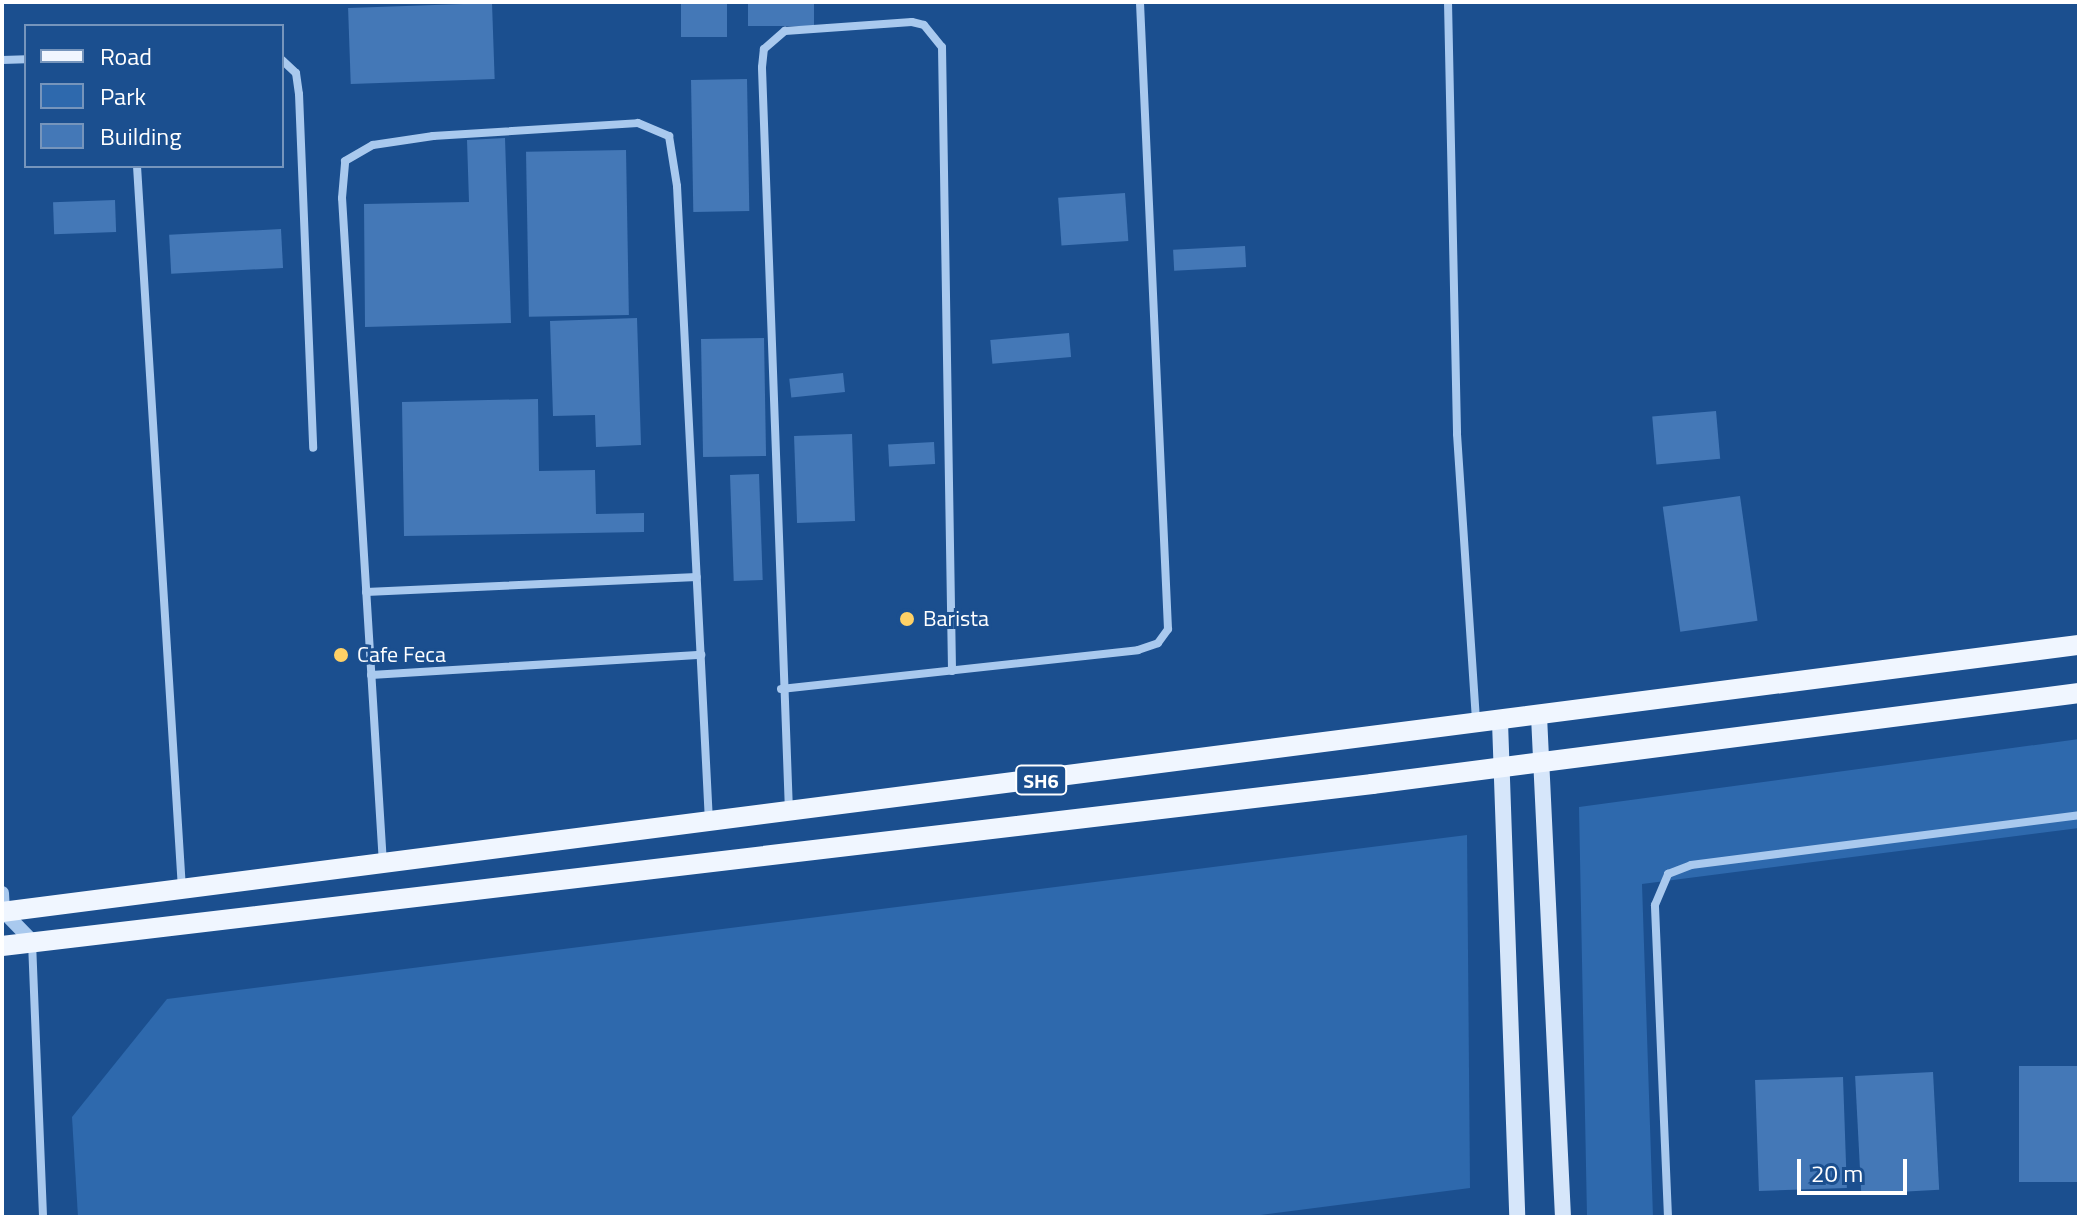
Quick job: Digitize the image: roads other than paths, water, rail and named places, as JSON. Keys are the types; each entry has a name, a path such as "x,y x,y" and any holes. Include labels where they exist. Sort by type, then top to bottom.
{"main road":[{"name":"SH6","path":"2,912 1477,725 2079,645"},
{"name":"SH6","path":"2,946 1504,767 2079,693"},
{"path":"1539,716 1563,1217"},
{"path":"1500,722 1504,767 1517,1217"}],"street":[{"path":"781,689 1138,650 1158,643 1168,629 1140,2"},
{"path":"1448,2 1457,434 1477,725"},
{"path":"789,813 781,689 762,67 764,49 785,31 912,22 935,34 942,47 952,671"},
{"path":"2,60 24,59"},
{"path":"284,62 296,73 299,94 313,448"},
{"path":"383,865 342,198 345,161 373,145 433,136 638,123 669,136 677,186 709,823"},
{"path":"137,168 182,890"},
{"path":"366,592 697,577"},
{"path":"371,675 701,655"},
{"path":"1668,1217 1655,905 1668,874 1691,865 2079,815"},
{"path":"2,893 2,912 32,941 43,1217"}],"place":[{"name":"Barista","path":"907,619"},
{"name":"Cafe Feca","path":"341,655"}]}
